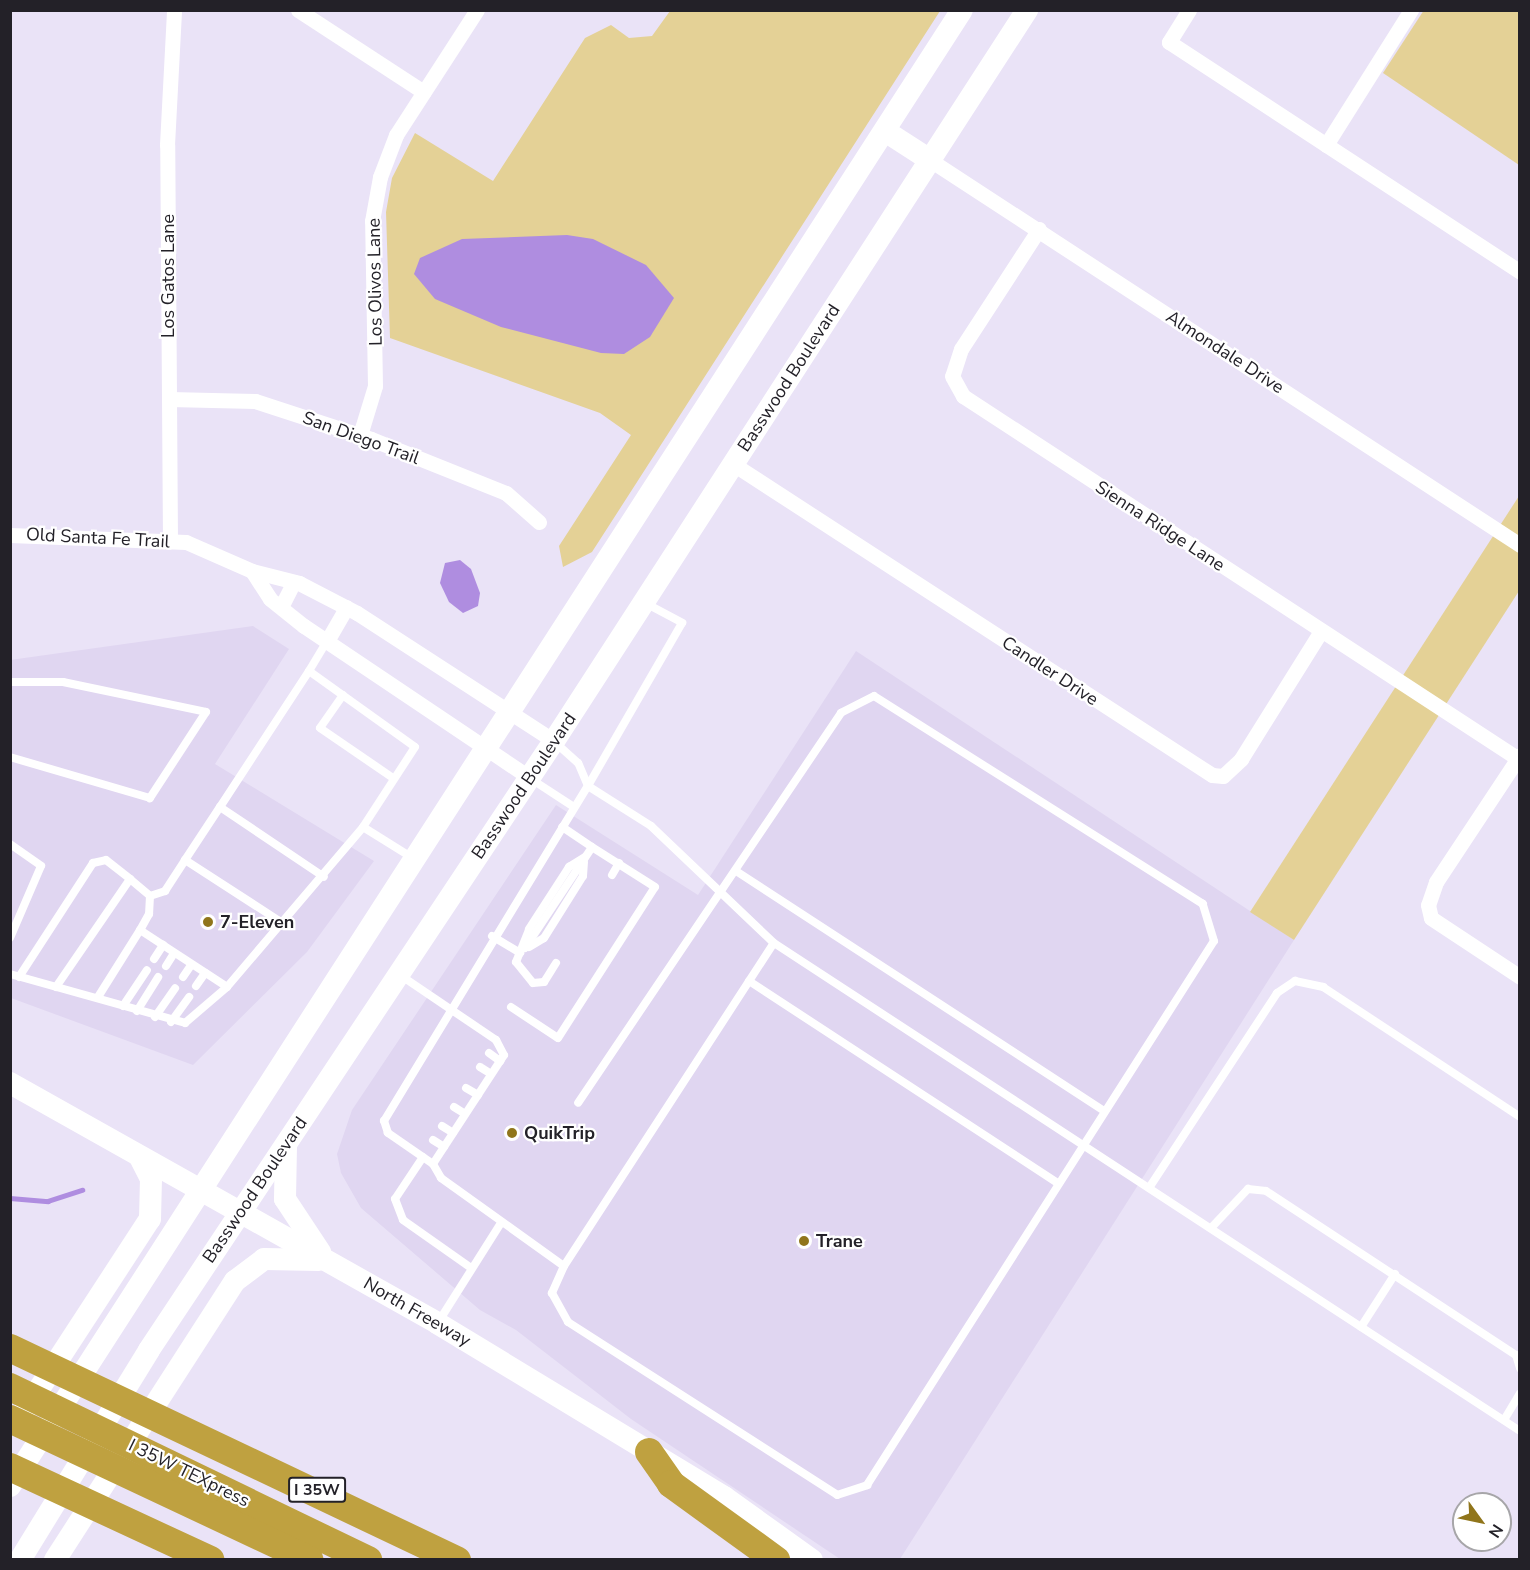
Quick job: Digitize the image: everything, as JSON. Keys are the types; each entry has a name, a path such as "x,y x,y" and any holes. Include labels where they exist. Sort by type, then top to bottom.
{"highway":[{"name":"I 35W","path":"10,1348 457,1560"},
{"name":"I 35W TEXpress","path":"10,1387 368,1560"},
{"name":"I 35W TEXpress","path":"10,1419 309,1560"},
{"path":"649,1452 671,1484 776,1560"},
{"path":"10,1467 210,1560"}],"main road":[{"path":"10,1486 412,858 487,747 962,10"},
{"name":"Basswood Boulevard","path":"20,1560 149,1350 530,778 1027,10"},
{"path":"885,131 930,160"},
{"name":"North Freeway","path":"10,1083 437,1323 649,1452 812,1560"},
{"path":"286,1142 281,1180 285,1199 326,1260"},
{"path":"10,1434 150,1219 151,1179 140,1157"},
{"path":"55,1560 200,1335 252,1265 274,1258 326,1260"}],"street":[{"name":"Los Gatos Lane","path":"170,541 167,145 174,10"},
{"path":"298,10 424,92"},
{"name":"Los Olivos Lane","path":"360,435 375,387 372,221 380,177 396,135 477,10"},
{"path":"1189,10 1169,42 1520,272"},
{"path":"1326,145 1411,10"},
{"name":"Almondale Drive","path":"930,160 1520,545"},
{"name":"Sienna Ridge Lane","path":"1039,229 961,349 952,376 963,396 1519,758"},
{"name":"San Diego Trail","path":"169,399 255,400 360,435 506,493 539,522"},
{"name":"Candler Drive","path":"733,464 1212,775 1223,776 1241,759 1321,631"},
{"name":"Old Santa Fe Trail","path":"10,535 170,541 219,554 252,571 294,582 347,607 554,741"},
{"name":"Old Santa Fe Trail","path":"252,571 281,608 530,778"},
{"path":"281,608 294,582"},
{"path":"327,641 347,607"},
{"path":"1519,758 1436,882 1428,905 1431,918 1520,977"}],"lane":[{"path":"564,1266 441,1178 433,1164 388,1133 384,1120 445,1024 449,1007 492,936 588,786 682,623 644,602"},
{"path":"150,896 165,891 327,641"},
{"path":"10,974 98,997 171,1022 196,1016 227,987 324,877 363,827 415,747 309,671"},
{"path":"10,682 63,682 206,712 150,798 10,757"},
{"path":"342,695 320,728 393,778"},
{"path":"578,1103 841,714 874,696 1203,904 1214,940 867,1485 837,1495 568,1322 552,1293 564,1266 774,943"},
{"path":"554,741 578,763 588,786 651,826 774,943 1520,1431"},
{"path":"530,778 574,807"},
{"path":"220,807 324,877"},
{"path":"363,827 412,858"},
{"path":"511,1008 558,1038 655,887 561,827"},
{"path":"10,844 41,867 10,939"},
{"path":"556,963 544,982 533,983 522,976 520,953 592,846"},
{"path":"20,977 93,862 106,860 150,896"},
{"path":"184,860 284,924"},
{"path":"612,875 619,863"},
{"path":"735,871 1104,1111"},
{"path":"56,987 130,879"},
{"path":"98,997 149,914 150,896"},
{"path":"140,930 227,987"},
{"path":"492,936 520,953"},
{"path":"154,959 163,945"},
{"path":"165,966 174,953"},
{"path":"183,977 191,965"},
{"path":"123,1006 147,970"},
{"path":"196,986 205,973"},
{"path":"398,974 496,1040 504,1055 433,1164"},
{"path":"137,1011 158,977"},
{"path":"750,981 1058,1183"},
{"path":"1149,1188 1277,993 1295,981 1323,987 1520,1117"},
{"path":"155,1017 176,988"},
{"path":"171,1022 189,997"},
{"path":"445,1024 454,1030"},
{"path":"436,1037 446,1043"},
{"path":"489,1053 500,1061"},
{"path":"423,1059 432,1065"},
{"path":"480,1066 491,1074"},
{"path":"411,1078 419,1083"},
{"path":"466,1088 477,1095"},
{"path":"399,1097 407,1102"},
{"path":"454,1107 465,1114"},
{"path":"390,1111 398,1116"},
{"path":"442,1125 453,1133"},
{"path":"433,1140 444,1147"},
{"path":"423,1157 395,1199 403,1220 471,1268"},
{"path":"1210,1228 1248,1189 1266,1191 1516,1355 1520,1368"},
{"path":"437,1323 501,1223"},
{"path":"1361,1327 1395,1274"},
{"path":"1503,1420 1520,1393"}],"shaded area":[{"path":"1424,10 1519,11 1519,165 1383,73"},
{"path":"670,11 940,11 592,552 563,567 559,546 631,435 600,413 390,338 386,212 392,178 415,133 493,181 585,38 611,25 629,38 652,36"},
{"path":"567,235 593,239 646,265 674,298 650,337 624,354 601,353 501,327 435,299 414,274 420,258 462,239"},
{"path":"1519,496 1519,591 1294,940 1250,912"},
{"path":"460,560 471,569 480,593 478,606 463,613 449,602 440,583 445,563"},
{"path":"253,626 289,649 215,764 374,861 307,952 193,1065 11,998 10,660"},
{"path":"856,651 1294,940 900,1559 840,1559 631,1419 516,1330 480,1310 361,1208 341,1173 337,1154 352,1110 556,805 698,895"}],"waterway":[{"path":"10,1198 48,1201 82,1190"}],"place":[{"name":"7-Eleven","path":"208,922"},
{"name":"QuikTrip","path":"512,1133"},
{"name":"Trane","path":"804,1241"}]}
